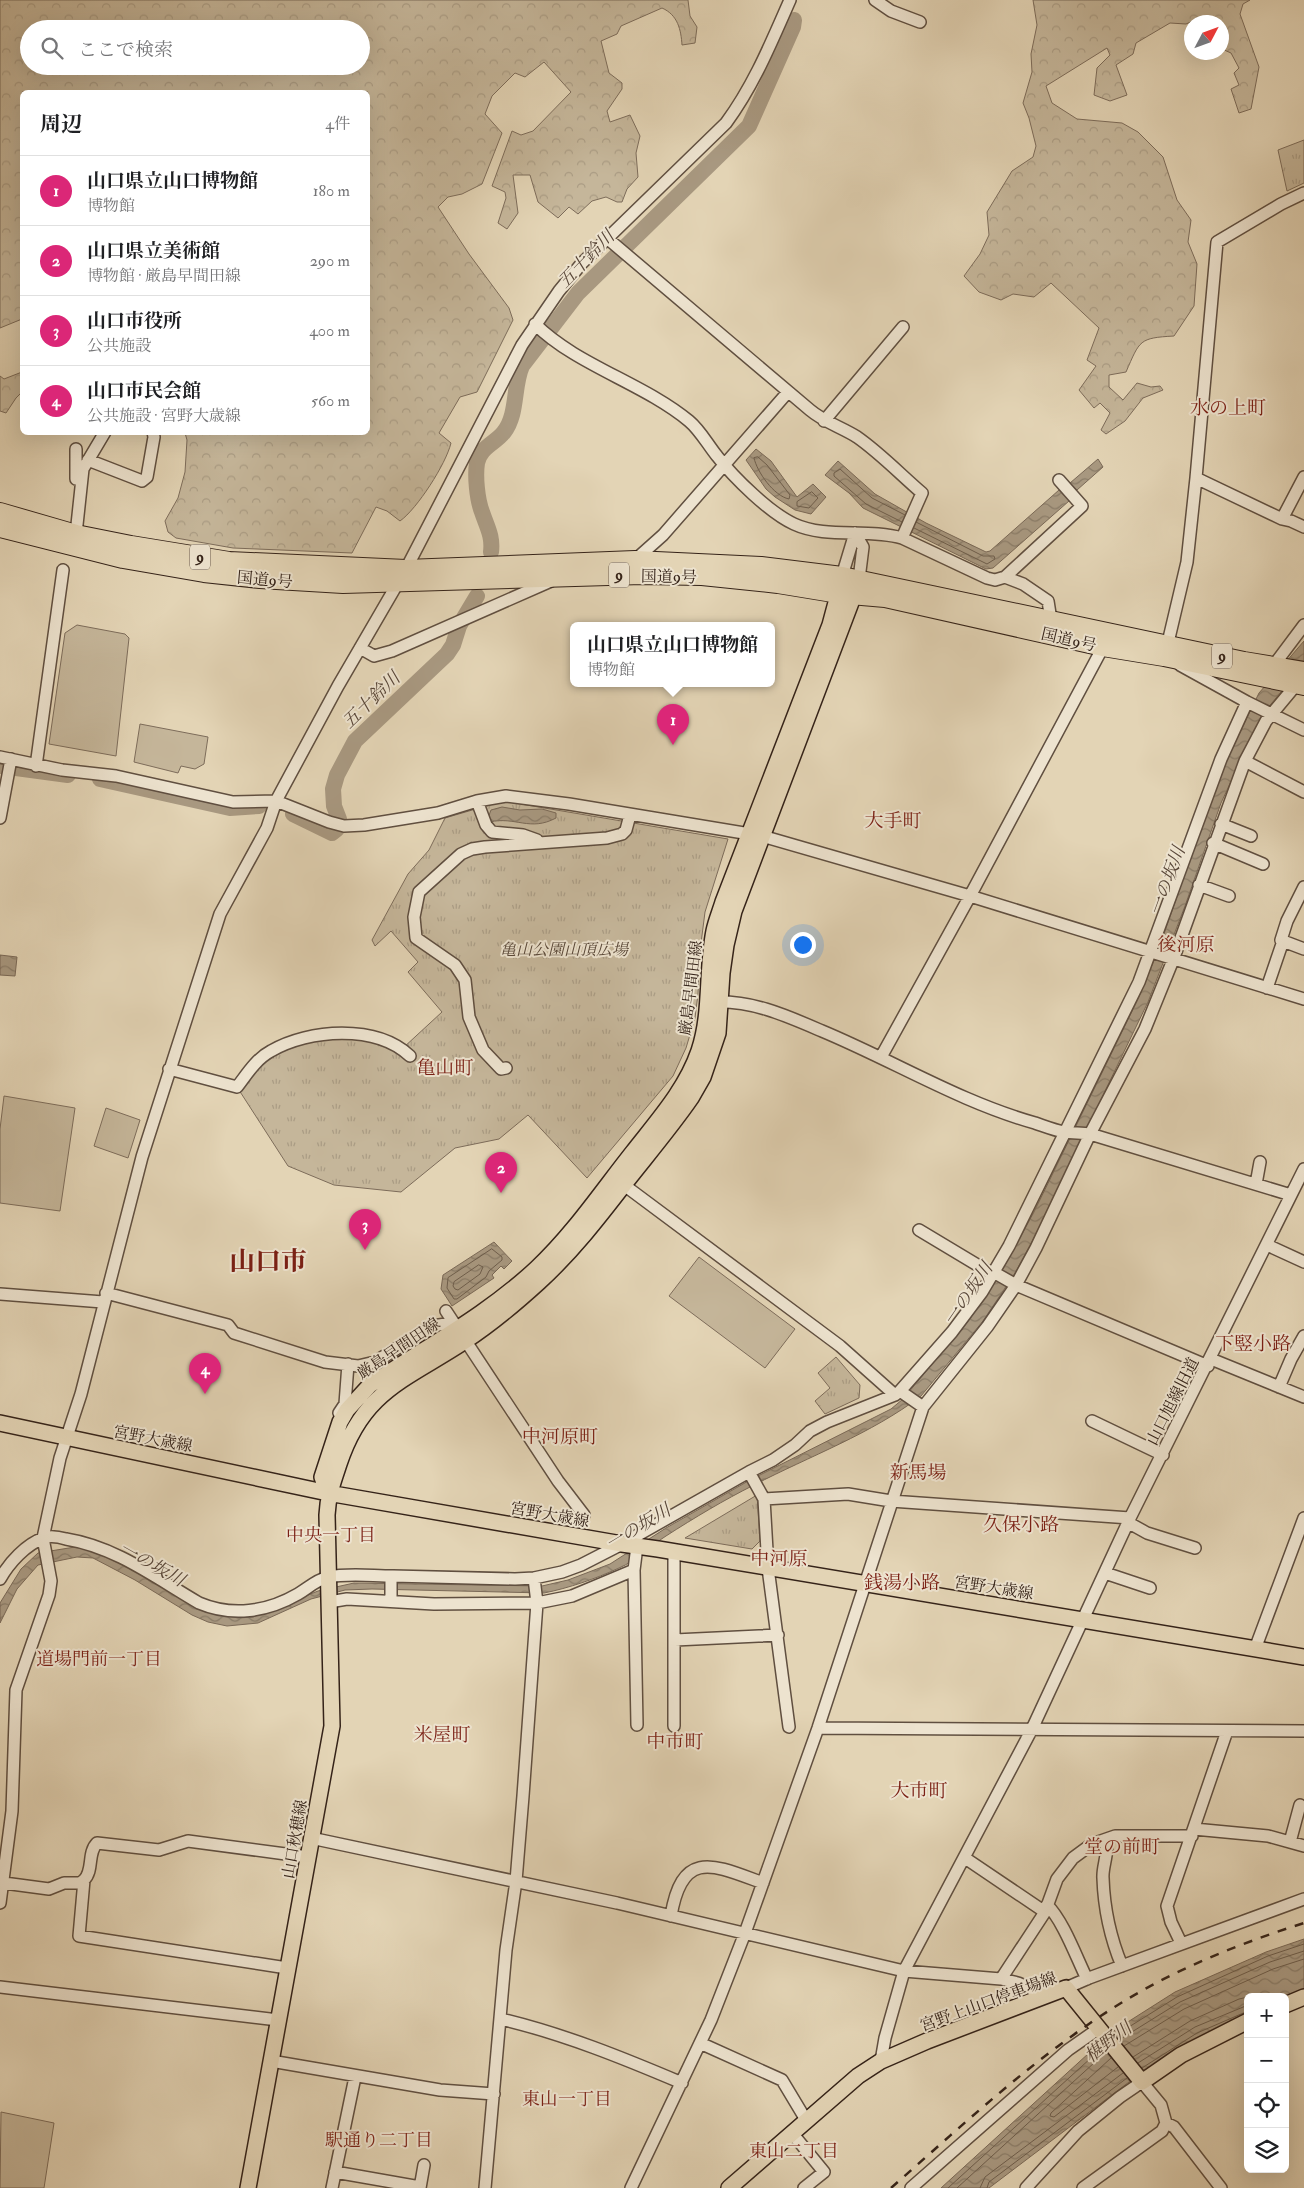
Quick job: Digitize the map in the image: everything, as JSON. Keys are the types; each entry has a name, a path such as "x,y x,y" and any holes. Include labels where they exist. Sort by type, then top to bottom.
{"highway":[{"name":"国道9号","path":"0,512 76,534 184,555 229,561 402,576 556,578 606,575 702,576 778,584 849,586 885,598 1103,647 1166,650"},
{"name":"国道9号","path":"0,528 124,559 204,573 260,579 342,584 402,576 635,560 761,566 849,586 1052,620 1166,650 1272,670 1299,679"}],"main road":[{"name":"厳島早間田線","path":"328,1493 344,1446 353,1428 370,1405 388,1388 408,1374 458,1331 512,1289 562,1242 673,1100 690,1074 700,1050 715,1002 734,911 755,835 830,625 849,586"},
{"name":"厳島早間田線","path":"328,1493 322,1477 336,1435 347,1410 370,1385 412,1357 458,1331 505,1311 568,1254 678,1117 703,1077 718,1033 715,1002"},
{"name":"宮野大歳線","path":"0,1423 328,1493 622,1544 640,1556 674,1552 1304,1657"},
{"name":"山口秋穂線","path":"248,2188 332,1726 327,1578 328,1493"},
{"name":"宮野上山口停車場線","path":"729,2188 858,2076 882,2061 1066,1988 1141,2081"},
{"path":"1289,2003 1304,1997"},
{"path":"1141,2081 1181,2055 1244,2023"}],"street":[{"path":"0,1902 12,1811 16,1690 49,1595 51,1581 43,1541 60,1458 81,1394 142,1157 220,914 267,828 276,801 402,576 522,345 538,327 582,263 726,123 754,80 790,0"},
{"path":"874,0 891,11 920,22"},
{"path":"1304,193 1258,217 1217,242 1187,562 1166,650 1249,703 1304,730"},
{"path":"608,239 788,392 824,421 844,429 859,439 922,493 917,509 904,535"},
{"path":"538,327 551,339 666,405 690,422 724,464 749,490 792,523 803,528 904,535 987,578 995,580 1005,577 1082,506 1060,480"},
{"path":"824,421 903,327"},
{"path":"635,560 663,534 788,392"},
{"path":"72,516 79,479 103,435"},
{"path":"88,460 142,481 147,477 154,435"},
{"path":"76,449 79,479 76,534"},
{"path":"1282,520 1304,477"},
{"path":"1196,478 1282,520 1304,527"},
{"path":"849,586 855,533"},
{"path":"849,586 863,547 855,533"},
{"path":"36,766 62,570"},
{"path":"1005,577 1023,584 1048,601 1052,620"},
{"path":"360,648 374,656 392,651 556,578"},
{"path":"1272,670 1304,625"},
{"path":"881,1057 970,896 1103,647"},
{"path":"630,2188 711,2020 745,1933 818,1728 921,1406 987,1327 1015,1284 1088,1134 1145,1029 1244,761 1269,713 1299,679"},
{"path":"0,1579 6,1568 27,1548 51,1536 94,1544 117,1554 199,1603 213,1609 231,1612 254,1611 278,1603 298,1594 315,1582 327,1578 534,1578 562,1572 622,1544 773,1460 795,1445 810,1431 827,1422 900,1393 952,1332 995,1274 1029,1208 1153,953 1221,760 1249,703"},
{"path":"1244,761 1304,792"},
{"path":"0,818 7,763 116,776 233,802 276,801 344,826 364,825 422,815 477,801 506,796 569,804 755,835 970,896 1304,999"},
{"path":"477,801 486,825 492,832 523,835 536,838 538,842"},
{"path":"506,1068 501,1068 483,1050 469,1017 465,980 455,965 416,938 414,928 419,892 461,854 472,849 538,842 607,838 622,834 628,825 630,815"},
{"path":"1221,824 1251,836"},
{"path":"1214,844 1263,864"},
{"path":"1199,885 1229,896"},
{"path":"1267,988 1283,941 1281,940 1287,921 1300,904 1304,887"},
{"path":"1283,941 1304,949"},
{"path":"715,1002 736,1002 772,1011 881,1057 955,1094 1005,1115 1066,1132 1088,1134 1291,1195"},
{"path":"169,1069 237,1087 257,1062 270,1051 297,1039 354,1032 402,1048 410,1056"},
{"path":"1256,1184 1260,1162"},
{"name":"山口旭線旧道","path":"882,2061 885,2038 904,1971 1032,1729 1130,1520 1304,1169"},
{"path":"624,1185 900,1393 921,1406"},
{"path":"919,1230 1015,1284 1209,1363 1304,1397"},
{"path":"1267,1245 1304,1262"},
{"path":"0,1294 105,1297 228,1325 234,1333 325,1362 358,1366 375,1362 432,1326 458,1331"},
{"path":"446,1311 558,1481 584,1515"},
{"path":"1279,1387 1291,1359 1304,1336"},
{"path":"336,1435 335,1421 345,1404 348,1364"},
{"path":"1092,1421 1163,1455"},
{"path":"750,1473 761,1494 768,1568 789,1727"},
{"path":"761,1494 848,1494 891,1501 1130,1520 1147,1533 1195,1548"},
{"path":"1255,1649 1304,1518"},
{"path":"674,1552 674,1726"},
{"path":"329,1602 347,1599 391,1597 434,1604 537,1601 572,1596 640,1556"},
{"path":"637,1725 640,1556"},
{"path":"1105,1573 1150,1588"},
{"path":"486,2188 502,2019 506,1950 516,1881 537,1601 534,1578"},
{"path":"391,1579 391,1597"},
{"path":"675,1640 778,1635"},
{"path":"818,1728 1304,1731"},
{"path":"1182,1943 1170,1922 1167,1906 1227,1731"},
{"path":"1290,1842 1300,1805"},
{"path":"1001,1979 1046,1909 1057,1879 1073,1858 1092,1844 1115,1836 1193,1832 1268,1836 1304,1846"},
{"path":"312,1838 516,1881 904,1971 1018,1982 1043,1997"},
{"path":"1104,1840 1107,1844 1102,1876 1108,1926 1122,1966"},
{"path":"4,1883 49,1889 64,1883 80,1883 89,1875 93,1847 97,1842 159,1850 188,1841 308,1857"},
{"path":"965,1858 1046,1909 1052,1910 1087,1979"},
{"path":"671,1916 681,1882 690,1872 705,1865 763,1883"},
{"path":"84,1880 79,1936 287,1968"},
{"path":"1066,1988 1182,1943 1304,1899"},
{"path":"0,1987 278,2020"},
{"path":"502,2019 535,2027 590,2045 682,2083"},
{"path":"912,2188 1068,2050 1100,2031"},
{"path":"700,2044 782,2080 806,2120"},
{"path":"271,2061 354,2077 440,2090 494,2094"},
{"path":"332,2188 354,2077"},
{"path":"1026,2188 1078,2131 1141,2081 1161,2105 1166,2123 1162,2131 1082,2188"},
{"path":"1166,2123 1174,2127 1221,2188"},
{"path":"792,2133 824,2172 804,2188"},
{"path":"335,2172 420,2188 424,2165"}],"green space":[{"path":"0,0 688,0 690,16 697,27 695,43 682,45 678,24 672,15 662,8 621,26 617,34 601,41 609,73 622,83 622,89 607,111 610,122 630,115 640,136 636,153 638,177 627,189 622,202 606,197 592,201 578,214 569,207 558,218 538,202 530,175 513,175 518,213 507,229 498,223 506,198 505,192 492,186 512,131 521,135 533,131 571,92 544,62 525,77 515,73 492,96 485,114 502,133 482,184 462,194 448,197 438,207 469,254 509,308 513,320 477,392 460,397 439,433 451,443 437,474 422,497 400,521 387,511 376,507 352,553 233,548 176,538 168,532 165,521 178,498 185,472 187,440 186,435 370,435 370,90 20,90 20,320 0,328"},
{"path":"1033,0 1250,0 1243,4 1240,14 1259,67 1251,109 1239,113 1231,89 1239,85 1234,73 1239,68 1229,52 1229,15 1184,15 1184,24 1170,23 1136,43 1133,54 1116,65 1127,95 1110,101 1094,95 1097,68 1110,55 1107,48 1046,86 1052,103 1077,119 1122,123 1138,132 1163,157 1177,200 1191,220 1188,242 1197,264 1194,306 1174,336 1154,338 1142,343 1134,353 1126,372 1109,375 1109,387 1123,400 1137,383 1151,387 1160,386 1163,390 1143,398 1125,421 1106,434 1101,430 1110,413 1100,403 1094,408 1079,390 1096,366 1087,360 1099,328 1051,283 1034,297 1013,294 1001,300 979,292 964,276 980,254 989,235 987,212 1012,171 1033,157 1036,146 1023,103 1032,72 1031,54 1037,25"},
{"path":"1304,140 1304,183 1287,191 1278,150"},
{"path":"20,373 20,394 6,413 0,411 0,376 4,379"},
{"path":"77,625 125,634 129,638 116,756 49,744 65,633"},
{"path":"140,724 208,737 204,764 195,769 181,766 178,773 134,762"},
{"name":"亀山公園山頂広場","path":"503,801 728,839 705,912 695,1018 686,1048 673,1076 587,1178 528,1115 499,1139 455,1148 401,1192 334,1185 288,1166 237,1087 271,1051 333,1034 403,1048 442,1012 408,972 418,962 391,931 375,946 372,940 408,874 429,850 445,818"},
{"path":"4,1096 75,1108 60,1211 0,1203 0,1129"},
{"path":"106,1108 140,1120 128,1158 94,1146"},
{"path":"699,1257 795,1329 765,1368 669,1296"},
{"path":"836,1357 860,1385 859,1398 825,1414 815,1401 830,1388 818,1373"},
{"path":"757,1495 760,1541 752,1549 685,1538"},
{"path":"1,2112 54,2123 44,2188 0,2188"}],"water":[{"path":"756,449 771,461 797,497 813,484 826,497 811,514 795,510 766,489 746,460"},
{"path":"1098,459 1103,467 1077,490 1070,483"},
{"path":"838,461 875,494 926,523 986,552 990,551 1059,490 1069,501 993,568 986,569 863,508 849,493 825,475"},
{"path":"1304,641 1304,664 1262,715 1221,803 1185,906 1148,1002 1035,1236 1015,1273 983,1321 921,1396 882,1422 720,1503 666,1536 625,1565 572,1586 553,1591 544,1593 345,1590 311,1599 258,1623 227,1626 208,1622 192,1615 135,1580 93,1558 77,1557 38,1565 17,1589 0,1623 0,1603 21,1569 38,1553 75,1547 83,1547 115,1558 204,1611 238,1618 253,1617 318,1591 354,1583 542,1586 568,1580 610,1564 666,1528 750,1480 891,1409 903,1399 969,1320 998,1278 1034,1212 1139,997 1159,948 1221,771 1259,693"},
{"path":"502,807 520,810 542,809 556,813 556,818 538,824 507,821 490,822 488,818 491,810"},
{"path":"0,955 17,957 15,976 0,975"},
{"path":"494,1242 512,1261 504,1269 501,1266 492,1275 494,1278 452,1306 441,1289 443,1275"},
{"name":"椹野川","path":"1304,1939 1304,1991 1289,1997 1289,1993 1244,1993 1244,2017 1199,2037 1129,2082 989,2188 941,2188 1112,2032 1175,1992 1266,1952"}],"waterway":[{"name":"五十鈴川","path":"491,552 490,536 480,507 476,474 477,463 481,453 501,436 508,425 522,366 578,293 749,126 793,27 794,20"},
{"name":"五十鈴川","path":"293,814 332,833 337,829 339,819 334,806 333,789 337,775 355,741 447,654 453,645 459,626 477,596"},
{"name":"五十鈴川","path":"0,766 68,775"},
{"name":"五十鈴川","path":"100,779 230,808 259,806"}],"railway":[{"path":"891,2188 1031,2067 1090,2023 1121,2003 1210,1957 1304,1923"}],"place":[{"name":"山口県立山口博物館","path":"673,745"},
{"name":"山口県立美術館","path":"501,1193"},
{"name":"山口市役所","path":"365,1250"},
{"name":"山口市民会館","path":"205,1394"}],"district":[{"name":"水の上町","path":"1228,407"},
{"name":"大手町","path":"893,820"},
{"name":"後河原","path":"1186,944"},
{"name":"亀山町","path":"445,1067"},
{"name":"山口市","path":"268,1261"},
{"name":"下竪小路","path":"1253,1343"},
{"name":"中河原町","path":"560,1436"},
{"name":"新馬場","path":"918,1472"},
{"name":"久保小路","path":"1021,1524"},
{"name":"中央一丁目","path":"331,1535"},
{"name":"中河原","path":"779,1558"},
{"name":"銭湯小路","path":"902,1582"},
{"name":"道場門前一丁目","path":"99,1659"},
{"name":"米屋町","path":"442,1734"},
{"name":"中市町","path":"675,1741"},
{"name":"大市町","path":"919,1790"},
{"name":"堂の前町","path":"1122,1846"},
{"name":"東山一丁目","path":"567,2099"},
{"name":"駅通り二丁目","path":"379,2140"},
{"name":"東山二丁目","path":"794,2151"}],"water label":[{"name":"一の坂川","path":"1167,881"},
{"name":"一の坂川","path":"968,1294"},
{"name":"一の坂川","path":"638,1527"},
{"name":"一の坂川","path":"152,1564"}]}
